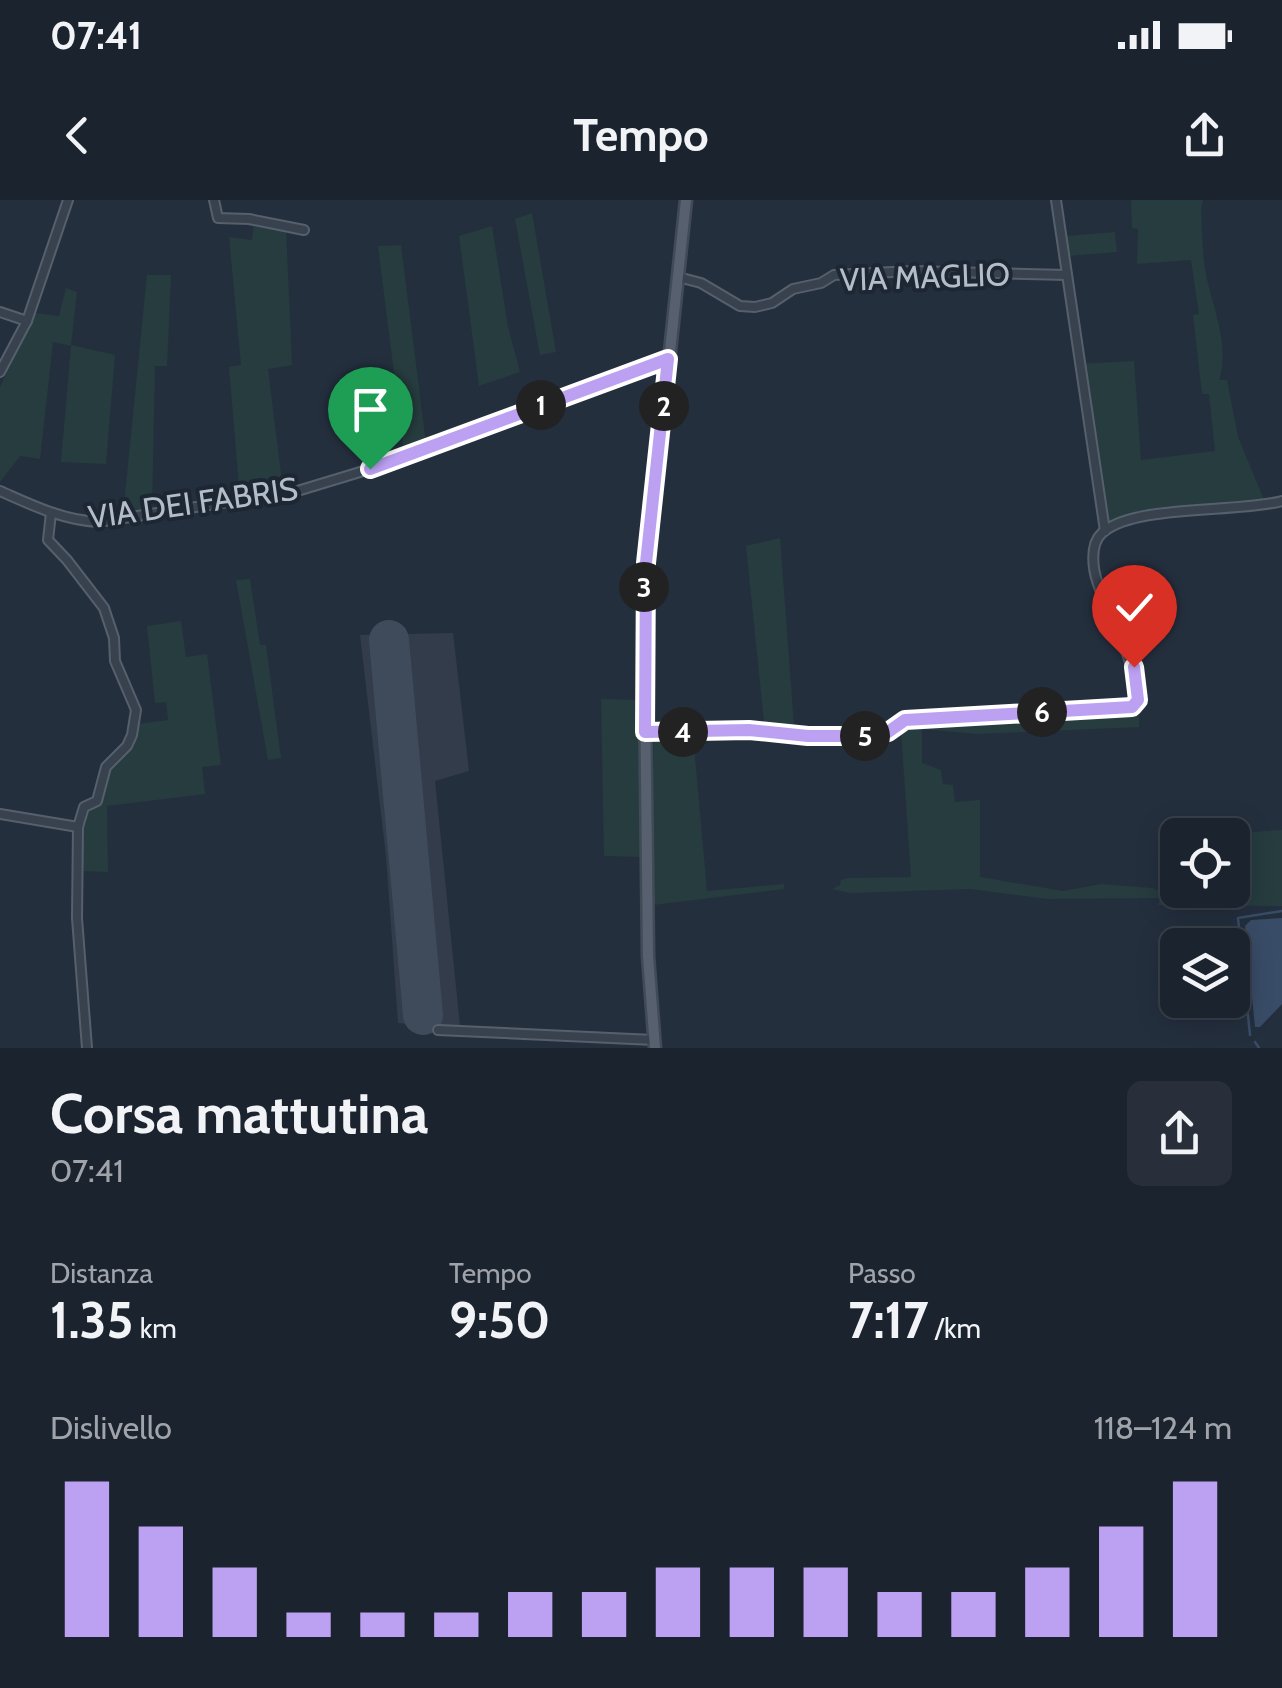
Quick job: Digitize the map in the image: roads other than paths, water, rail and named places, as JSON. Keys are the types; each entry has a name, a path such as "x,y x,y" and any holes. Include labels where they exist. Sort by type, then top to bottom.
{"main road":[{"path":"655,1044 649,988 646,563 686,200"}],"street":[{"path":"0,372 27,322 68,200"},
{"path":"214,200 218,218 249,219 304,230"},
{"path":"1056,200 1105,531"},
{"name":"VIA MAGLIO","path":"678,277 701,283 740,306 755,307 834,275 912,271 1066,275"},
{"path":"0,312 27,322"},
{"name":"VIA DEI FABRIS","path":"0,491 51,514 98,522 294,492 370,469 668,359"},
{"path":"645,732 749,730 808,736 876,736 905,720 1132,707 1138,700 1134,667 1095,573 1097,540 1105,531 1160,513 1282,502"},
{"path":"51,514 48,540 104,608 114,638 116,662 136,710 127,746 106,766 96,801 84,806 78,827 76,918 87,1048"},
{"path":"0,814 78,827"},
{"path":"438,1030 655,1044"}],"water":[{"path":"1282,918 1282,1004 1260,1027 1255,1027 1250,928 1245,926 1251,920"}],"waterway":[{"path":"1250,1035 1238,918 1282,911"},
{"path":"1255,1042 1259,1048"}]}
